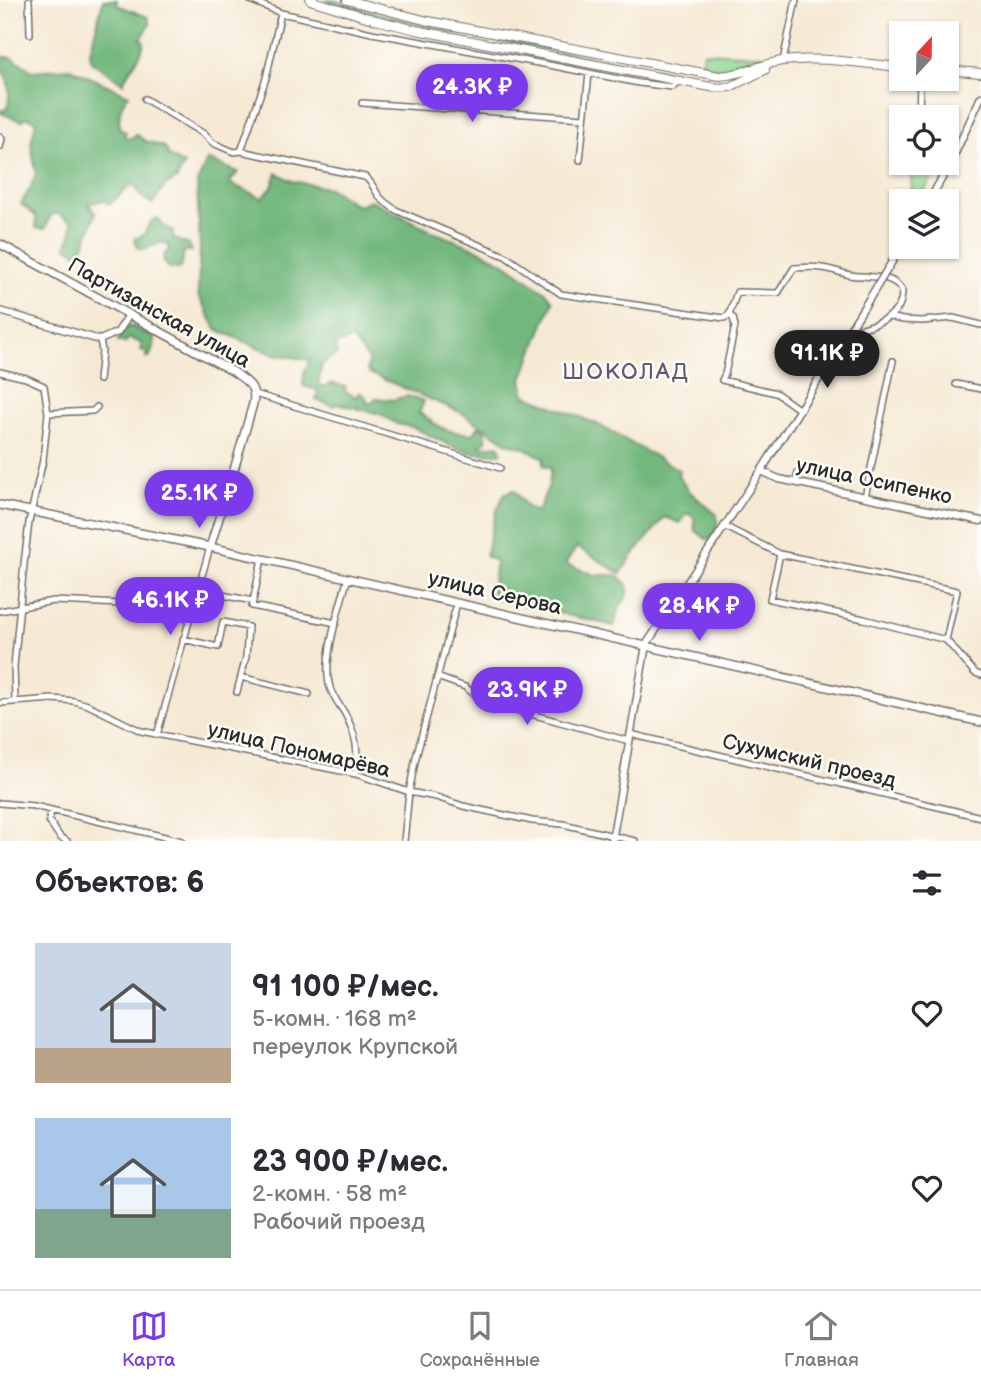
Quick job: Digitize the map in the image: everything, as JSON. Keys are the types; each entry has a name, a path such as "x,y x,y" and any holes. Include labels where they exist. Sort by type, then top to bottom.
{"main road":[{"path":"310,0 416,30 716,88 730,87 783,61"},
{"path":"347,0 428,21 719,76 743,73 775,62 807,59 889,66"},
{"path":"959,72 981,73"},
{"path":"716,88 727,84 726,80 719,76"},
{"name":"Партизанская улица","path":"0,244 234,372 251,385 255,394"},
{"path":"210,547 255,394"},
{"name":"улица Серова","path":"0,505 210,547 981,722"}],"street":[{"path":"29,0 30,34"},
{"path":"250,0 281,13 372,33 665,87 672,87 679,80"},
{"path":"783,61 796,0"},
{"path":"241,151 266,78 281,13"},
{"path":"580,160 589,73"},
{"path":"959,145 981,97"},
{"path":"145,99 204,134 213,143 234,152 241,151 365,177 370,180 386,204 505,256 561,294 724,318 729,315 737,292 778,293 794,268 821,267 850,275 868,275 892,280 899,284 902,290 898,308 889,317 859,330 849,330"},
{"path":"362,103 584,118"},
{"path":"0,137 0,147"},
{"path":"613,838 646,645 761,471 894,259"},
{"path":"0,312 100,340 118,332 129,315"},
{"path":"729,315 735,326 722,380 776,393 800,410"},
{"path":"889,317 922,321 953,318 981,326"},
{"path":"99,380 102,351 100,340"},
{"path":"865,497 893,361"},
{"path":"0,380 1,372 44,386 48,413 43,460 29,522 19,607 14,666 15,701"},
{"path":"956,384 981,389"},
{"name":"Партизанская улица","path":"255,394 500,468"},
{"path":"48,413 86,412 97,407"},
{"name":"улица Осипенко","path":"761,471 779,479 981,521"},
{"path":"796,482 798,472"},
{"path":"724,526 780,554 957,591 946,640"},
{"path":"157,734 210,547"},
{"path":"780,554 770,599 946,640 975,673 981,675"},
{"path":"262,559 252,606 336,623"},
{"path":"348,578 327,667 334,698 352,727 358,754 356,774"},
{"path":"197,590 253,601"},
{"path":"0,611 53,601 192,607"},
{"path":"404,841 415,757 457,603"},
{"path":"183,639 218,647 223,622 248,627 246,657 237,692"},
{"path":"242,677 309,694"},
{"name":"Сухумский проезд","path":"437,677 465,687 484,701 629,738 981,817"},
{"name":"улица Пономарёва","path":"0,703 53,698 74,701 141,731 356,774 463,806 523,819 563,824 613,838 635,841"},
{"path":"0,803 34,806 182,841"},
{"path":"51,811 49,821 60,837 67,841"}],"green space":[{"path":"103,0 117,0 117,5 148,17 150,24 141,39 144,42 140,54 123,83 91,61 90,52"},
{"path":"324,0 447,29 724,82 417,26"},
{"path":"703,52 762,55 766,58 733,69 705,66 702,60"},
{"path":"1,57 12,57 32,71 70,68 129,95 120,111 120,129 126,132 124,136 128,139 137,135 145,141 165,147 169,156 184,165 177,179 166,185 152,204 131,185 110,204 103,200 88,204 96,213 81,253 78,254 66,246 71,236 72,222 56,213 51,215 45,229 36,228 36,216 21,204 36,173 31,144 36,122 28,117 21,121 1,113 1,110 7,109 9,92 8,82 0,67"},
{"path":"207,160 238,172 229,183 262,198 272,187 277,173 292,181 329,188 358,206 371,200 433,232 503,262 547,293 553,301 522,379 525,395 597,424 679,470 678,476 691,493 717,515 717,527 710,540 695,530 694,518 688,513 680,523 665,517 621,573 577,547 565,564 595,575 618,575 628,586 628,595 619,608 614,626 491,597 496,561 485,556 504,494 514,490 527,507 538,512 549,485 551,468 543,465 544,458 508,443 460,412 369,373 369,360 352,339 335,345 337,354 322,364 318,384 324,387 331,383 346,387 344,391 356,397 359,392 366,397 368,404 376,398 393,400 407,396 424,401 419,413 453,432 474,434 480,426 485,431 486,441 480,447 499,445 501,454 473,453 451,446 413,427 397,424 380,414 316,400 318,390 303,386 304,373 310,360 273,354 216,329 198,295 200,249 197,183"},
{"path":"911,175 933,175 926,189 911,189"},
{"path":"158,218 164,226 173,231 173,238 189,245 192,251 184,251 181,268 168,267 163,259 169,251 169,245 163,242 139,249 134,239 144,235 150,222"},
{"path":"132,326 154,338 149,358 146,357 147,352 141,350 141,343 129,338 125,343 118,341 122,331"}],"district":[{"name":"ШОКОЛАД","path":"626,372"}]}
